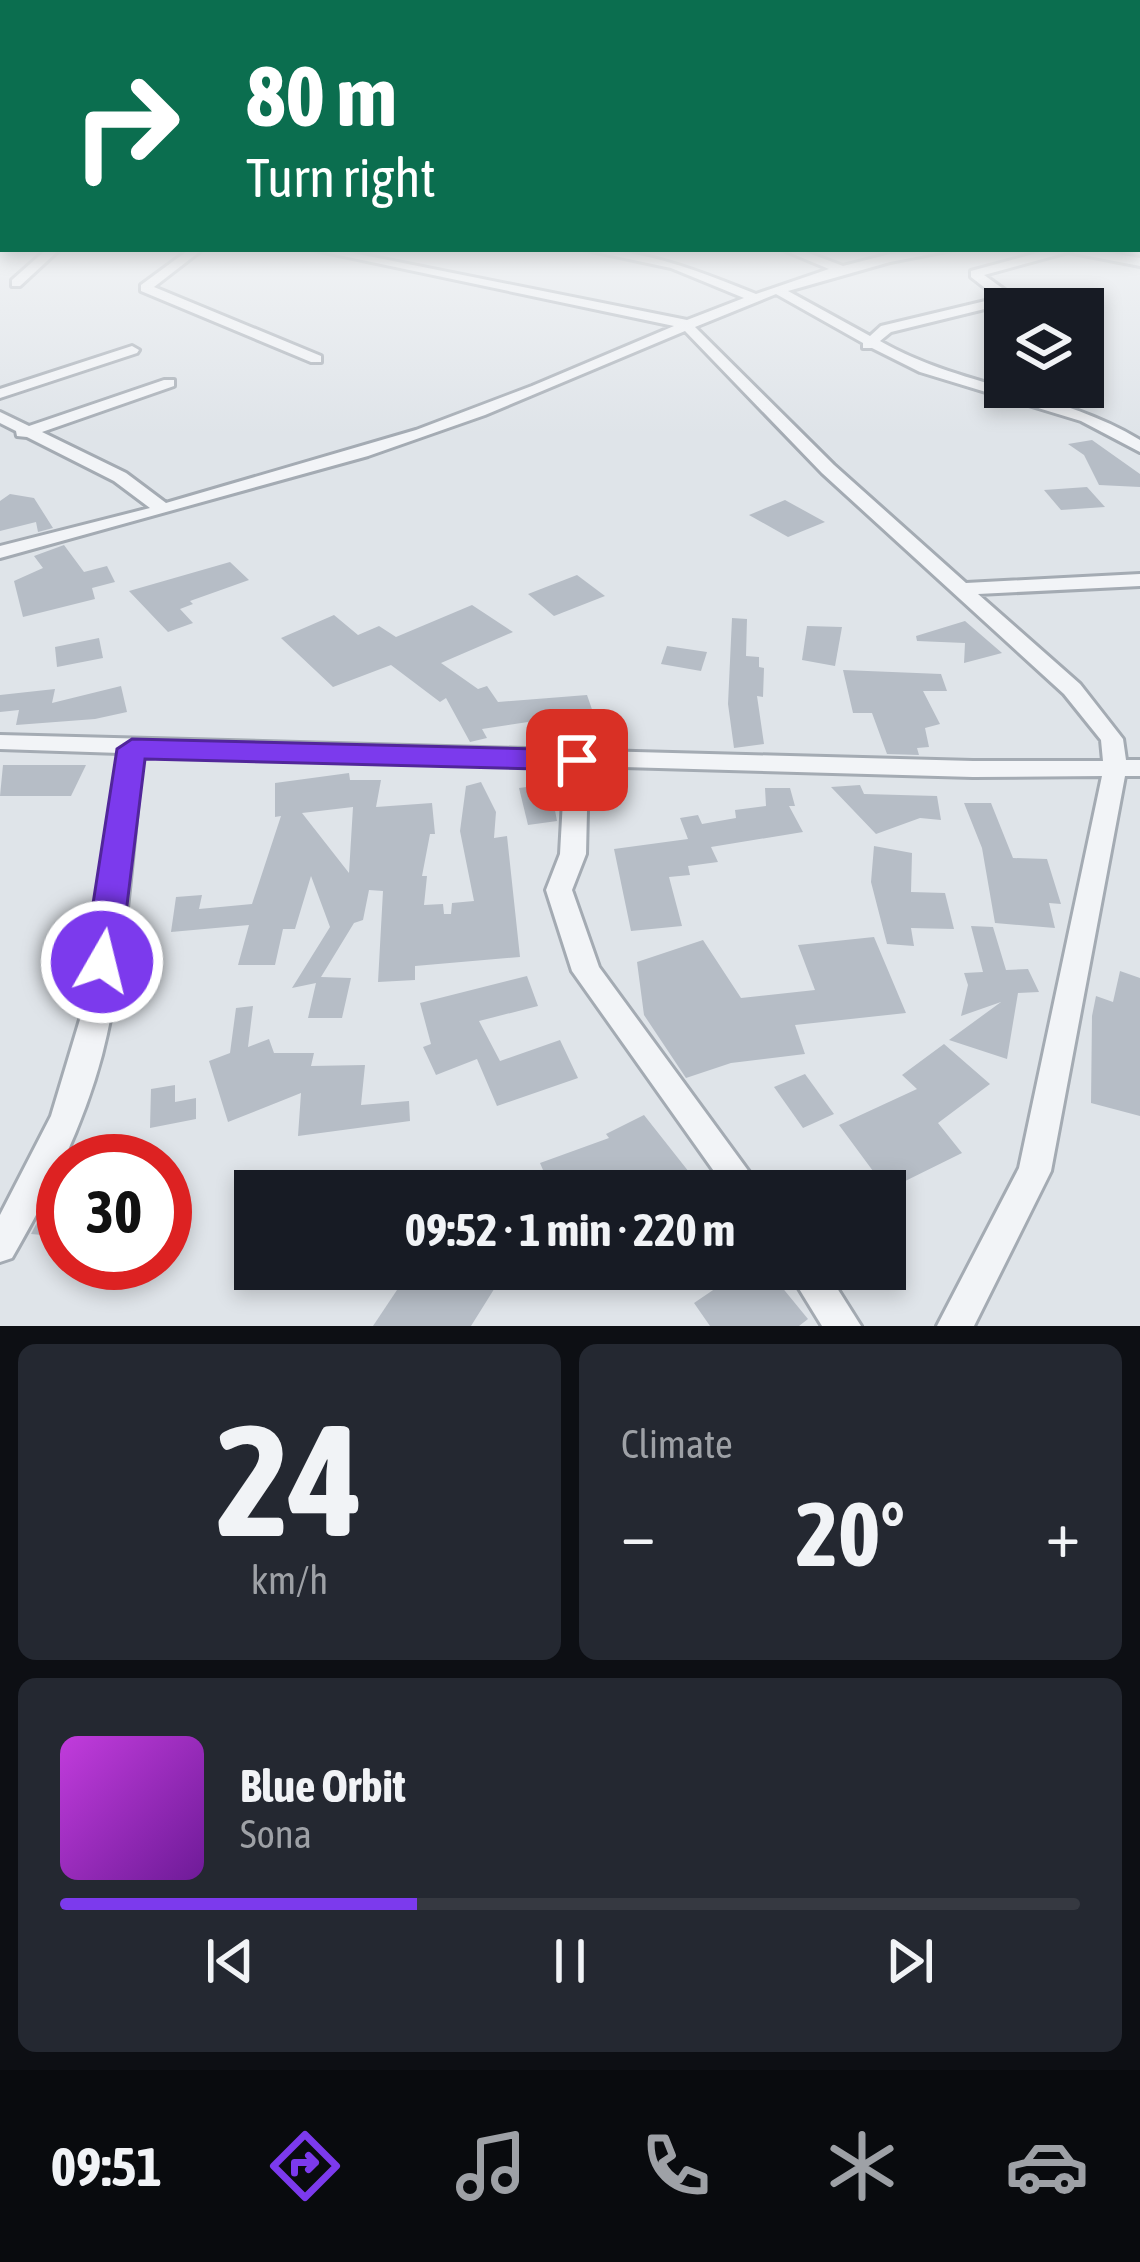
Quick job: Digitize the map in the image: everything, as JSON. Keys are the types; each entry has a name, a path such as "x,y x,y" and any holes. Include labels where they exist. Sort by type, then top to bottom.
{"street":[{"path":"198,310 316,359"},
{"path":"616,310 686,324 828,469 1072,689 1112,739 1127,768 1035,1172 956,1326"},
{"path":"0,552 480,412 725,310"},
{"path":"816,310 868,345 950,378 1060,404 1140,447"},
{"path":"868,345 886,329 961,310"},
{"path":"0,394 132,350"},
{"path":"23,433 170,382"},
{"path":"0,417 23,433 120,476 160,507"},
{"path":"966,590 1140,580"},
{"path":"0,742 577,760 1127,768"},
{"path":"0,1246 32,1192 74,1095 96,1004 132,749"},
{"path":"577,760 573,854 559,890 586,971 732,1170"},
{"path":"818,1290 842,1326"}],"building":[{"path":"1092,440 1140,474 1140,487 1099,485 1084,455 1068,444"},
{"path":"1087,487 1105,507 1061,510 1044,490"},
{"path":"10,494 34,498 53,528 38,532 36,522 0,531 0,501"},
{"path":"785,500 825,522 788,537 749,515"},
{"path":"64,545 84,572 107,566 115,582 92,588 95,599 23,617 14,581 43,568 34,556"},
{"path":"230,562 249,580 190,601 193,604 180,609 193,623 168,632 129,591"},
{"path":"577,575 605,596 554,616 528,594"},
{"path":"472,605 513,632 441,663 478,689 487,686 498,702 587,695 605,747 574,746 571,738 530,740 528,722 482,729 487,738 470,742 446,698 440,702 391,665 333,687 281,638 334,615 358,635 379,626 396,637"},
{"path":"732,618 747,619 746,656 759,657 759,667 764,668 763,697 757,696 764,744 734,748 728,704"},
{"path":"965,621 1002,653 964,663 965,643 917,641 916,636"},
{"path":"807,626 842,627 835,666 802,660"},
{"path":"99,638 103,658 57,667 55,647"},
{"path":"667,646 707,652 701,671 661,664"},
{"path":"843,670 941,674 947,691 923,691 940,724 925,728 929,747 917,748 919,755 887,754 872,713 853,713"},
{"path":"121,686 127,712 95,719 16,725 19,710 0,712 0,695 55,689 52,703"},
{"path":"3,765 86,765 71,796 0,796"},
{"path":"349,773 350,780 381,780 376,807 432,803 435,834 430,834 422,876 427,876 424,905 443,904 444,914 451,914 452,903 474,901 460,831 466,786 481,782 496,812 494,838 507,836 520,957 415,966 415,980 378,982 383,891 369,890 363,920 354,923 321,977 351,978 342,1018 308,1018 316,983 292,988 330,927 311,876 295,929 283,929 275,965 238,965 249,925 171,932 176,897 202,895 199,909 252,904 281,816 275,817 275,783","holes":["353,807 349,873 302,813"]},
{"path":"550,784 557,821 528,825 519,788"},
{"path":"860,785 864,794 937,796 941,820 920,818 876,834 831,787"},
{"path":"765,788 790,788 795,806 789,806 803,832 711,847 718,862 688,866 690,875 669,877 682,926 631,931 614,849 688,839 680,818 698,815 702,824 736,818 735,810 766,806"},
{"path":"964,803 991,803 1013,858 1047,859 1061,904 1049,903 1055,928 995,923 982,848"},
{"path":"874,846 912,853 911,892 945,893 954,929 911,928 914,946 887,944 871,882"},
{"path":"971,926 993,927 1006,970 1028,969 1039,992 1018,993 1007,1059 949,1040 1001,1002 961,1016 968,985 964,973 983,972"},
{"path":"874,937 906,1013 795,1025 805,1054 731,1063 686,1078 644,1015 637,962 703,940 741,998 815,990 798,945"},
{"path":"1120,971 1140,978 1140,1116 1091,1103 1096,996 1113,1002"},
{"path":"527,976 538,1006 479,1021 500,1061 560,1040 578,1078 497,1106 477,1059 436,1075 423,1047 431,1044 420,1003"},
{"path":"253,1006 248,1047 269,1039 274,1053 314,1053 311,1066 365,1065 361,1105 409,1101 410,1121 298,1136 301,1093 228,1122 209,1061 230,1053 236,1008"},
{"path":"944,1044 990,1084 938,1123 962,1153 906,1181 906,1170 872,1170 839,1125 917,1089 902,1075"},
{"path":"805,1074 834,1114 803,1128 774,1087"},
{"path":"175,1085 175,1102 196,1098 196,1119 150,1128 151,1089"},
{"path":"644,1115 687,1170 543,1170 540,1163 609,1138 606,1134"},
{"path":"397,1290 494,1290 471,1326 373,1326"},
{"path":"713,1290 784,1290 808,1319 799,1326 710,1326 694,1303"}],"route":[{"path":"102,962 132,749 577,760"}]}
